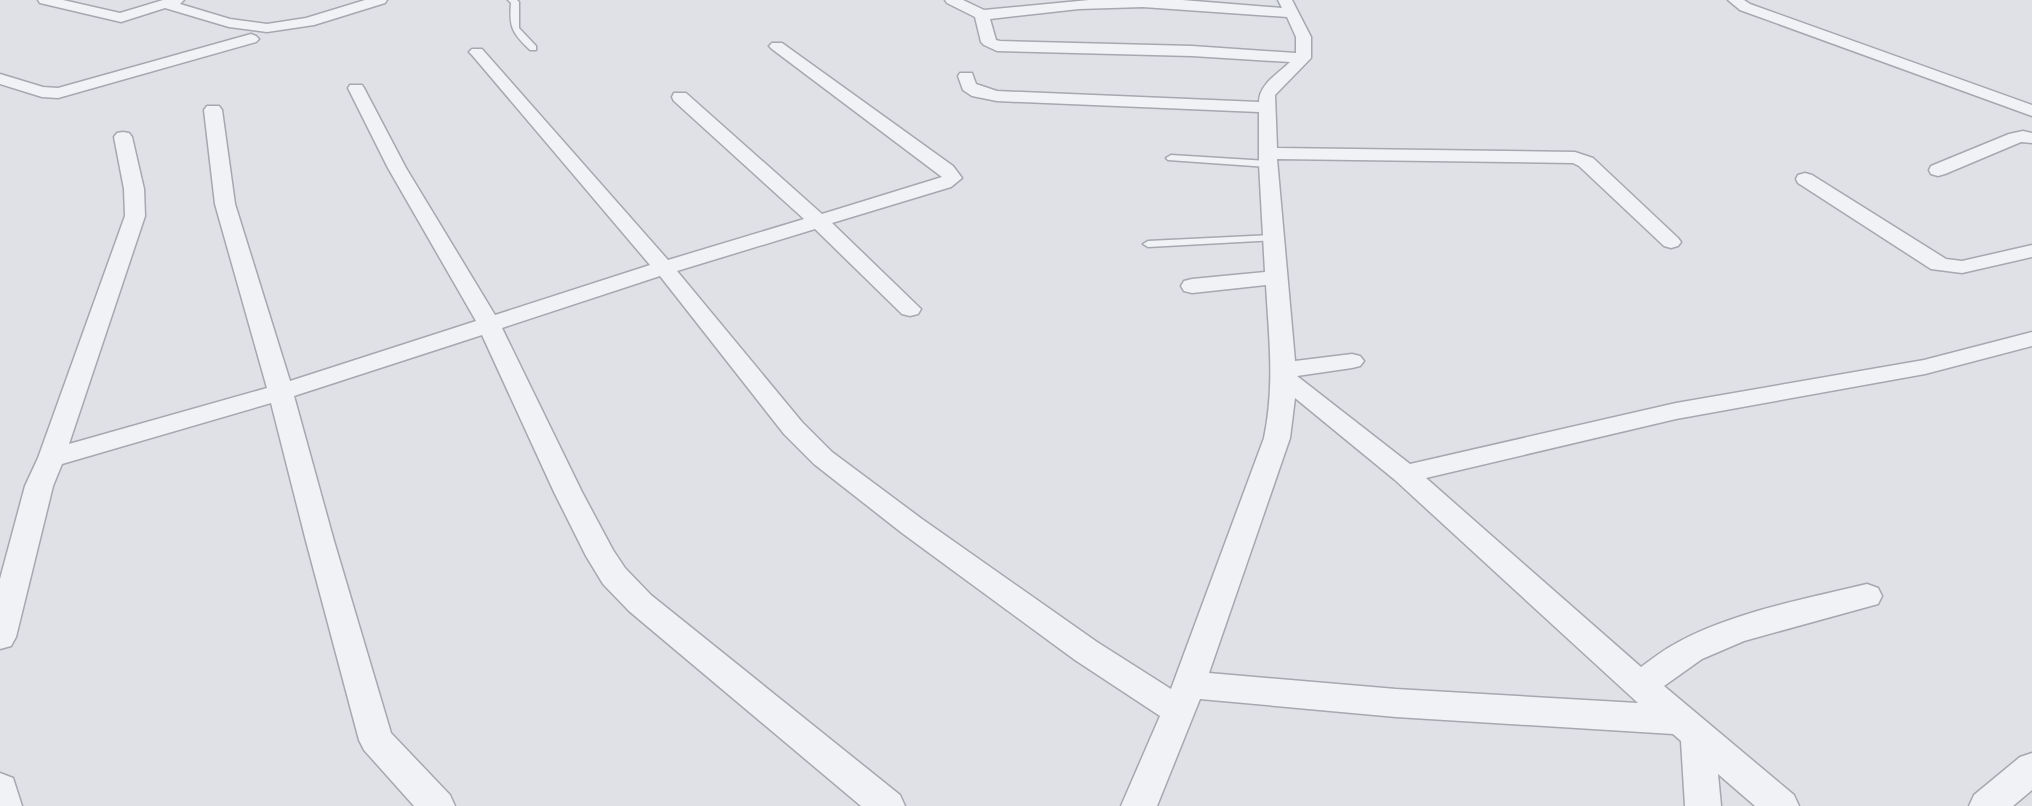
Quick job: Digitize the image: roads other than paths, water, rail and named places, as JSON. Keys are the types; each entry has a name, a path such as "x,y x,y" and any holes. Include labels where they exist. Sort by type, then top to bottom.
{"street":[{"path":"45,0 121,18 171,2 243,25 267,28 303,22 380,0"},
{"path":"952,0 982,15 1093,4 1172,2 1288,6 1306,40 1303,58 1271,86 1267,95 1266,107 1284,374 1281,417 1277,438 1184,698 1140,806"},
{"path":"1735,0 1745,7 2032,111"},
{"path":"982,15 988,42 997,46 1192,51 1303,58"},
{"path":"0,79 42,92 58,93 251,39"},
{"path":"52,458 281,392 664,268 944,183 953,178 946,170 777,46"},
{"path":"477,52 664,268 793,428 823,458 912,526 1078,646 1184,698 1396,703 1691,727"},
{"path":"966,76 969,87 978,92 998,96 1266,107"},
{"path":"356,88 397,168 489,325 568,492 601,556 614,576 640,603 887,806"},
{"path":"680,97 818,221 910,309"},
{"path":"213,110 225,204 281,392 320,541 376,740 437,806"},
{"path":"1938,170 2029,135"},
{"path":"0,637 39,486 52,458 135,216 134,189 123,137"},
{"path":"1268,158 1574,158 1586,162 1671,242"},
{"path":"1806,178 1939,264 1953,268 2032,250"},
{"path":"1192,286 1277,277"},
{"path":"1405,474 1676,411 1925,367 2032,339"},
{"path":"1284,374 1352,361"},
{"path":"1284,374 1405,474 1640,685 1781,806"},
{"path":"1640,685 1690,651 1719,638 1755,626 1867,596"},
{"path":"1691,727 1703,806"},
{"path":"1987,806 2032,768"},
{"path":"0,789 4,806"}],"lane":[{"path":"512,0 515,2 513,20 516,33 533,48"},
{"path":"1171,158 1268,158"},
{"path":"1148,244 1274,238"}]}
